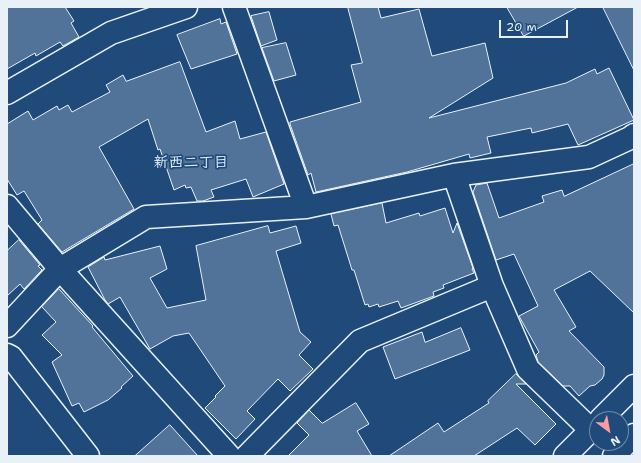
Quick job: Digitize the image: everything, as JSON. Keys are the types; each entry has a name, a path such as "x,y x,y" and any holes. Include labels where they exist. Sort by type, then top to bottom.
{"street":[{"path":"7,93 111,33 186,7"},
{"path":"234,7 306,207"},
{"path":"7,326 60,269 146,217 306,207 454,175 589,157 634,135"},
{"path":"454,175 492,286 528,369 589,418"},
{"path":"7,206 60,269 229,456"},
{"path":"247,456 360,341 492,286"},
{"path":"7,355 11,357 88,456"},
{"path":"609,411 634,386"},
{"path":"565,456 589,431"},
{"path":"614,456 634,435"}],"building":[{"path":"7,7 65,7 74,21 71,23 79,37 63,46 60,42 36,56 35,53 7,69"},
{"path":"348,7 378,7 381,18 419,9 432,56 485,43 493,78 429,118 566,83 595,69 597,74 609,68 634,120 578,145 568,124 532,133 531,128 487,137 491,153 470,158 469,154 407,172 316,192 311,173 308,175 290,122 361,102 351,65 362,63"},
{"path":"507,7 578,7 524,36"},
{"path":"603,7 634,7 634,70"},
{"path":"269,12 277,40 261,46 251,16"},
{"path":"220,19 221,24 226,22 237,54 191,69 177,35"},
{"path":"286,43 296,75 274,81 262,48"},
{"path":"180,62 206,132 235,121 240,139 266,132 284,184 253,197 246,179 211,190 214,197 203,201 197,201 191,187 186,188 185,185 174,190 160,149 158,150 148,119 99,147 134,209 62,252 38,224 42,220 24,191 17,195 7,179 7,124 28,111 33,120 57,106 59,110 68,105 72,112 110,92 106,85 123,75 126,81"},
{"path":"634,164 634,313 590,271 554,290 576,327 569,331 604,367 604,375 602,379 595,385 590,386 579,396 570,386 563,386 538,362 536,355 539,352 519,316 538,306 514,254 496,260 473,192 476,185 487,183 499,218 544,202 542,196 562,190 564,196"},
{"path":"382,203 386,223 419,213 420,216 445,208 453,233 457,223 474,273 443,285 444,288 433,292 434,296 401,308 398,301 379,307 378,304 369,307 368,304 365,305 338,225 334,226 331,214"},
{"path":"268,226 270,233 296,226 301,243 276,251 300,332 311,342 299,355 313,369 290,391 278,379 247,411 255,419 236,439 205,408 225,386 189,333 173,336 150,349 120,297 108,304 88,267 104,257 105,260 160,246 167,269 150,278 167,308 206,300 196,246"},
{"path":"19,240 40,265 38,266 42,270 24,289 20,284 7,296 7,251"},
{"path":"59,289 93,326 92,327 133,376 108,400 84,412 79,403 72,406 52,362 62,355 42,335 56,322 42,307"},
{"path":"461,328 470,350 395,379 383,347 422,332 425,342"},
{"path":"516,374 526,384 516,384 556,424 535,445 517,428 474,456 389,456 438,423 444,432 489,403 488,401"},
{"path":"356,403 369,424 357,431 372,456 288,456 309,435 297,423 309,410 322,423"},
{"path":"170,425 198,456 135,456"}],"district":[{"name":"新西二丁目","path":"191,163"}]}
